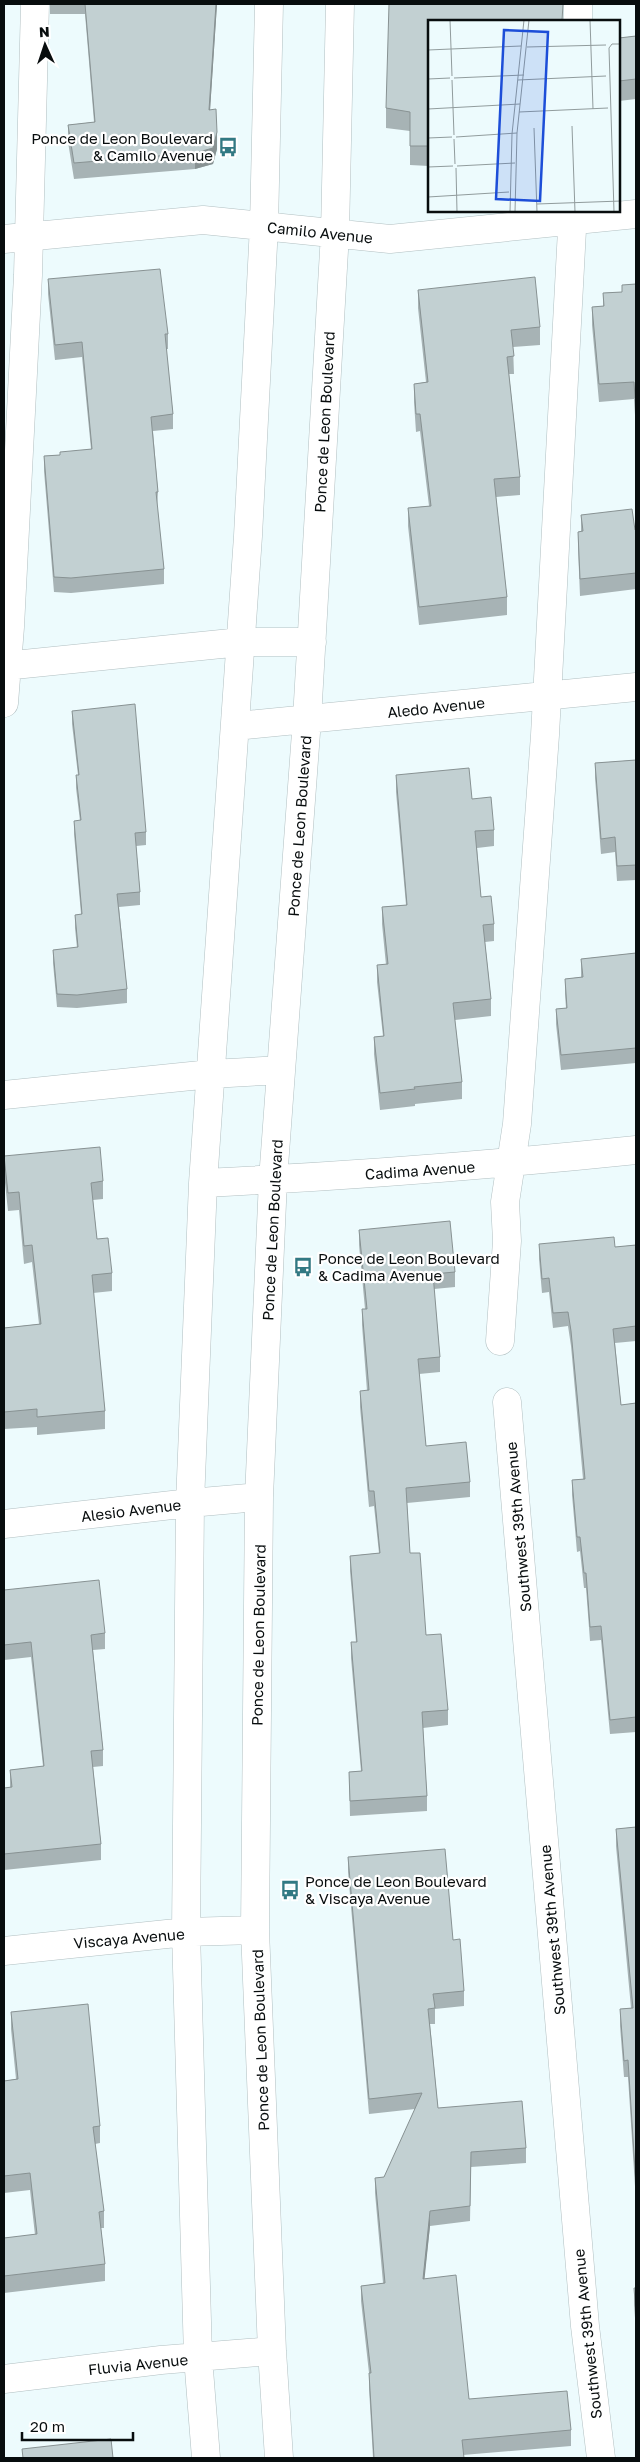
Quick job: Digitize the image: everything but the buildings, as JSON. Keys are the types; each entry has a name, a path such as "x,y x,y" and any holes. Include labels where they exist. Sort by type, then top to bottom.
{"street":[{"path":"4,702 17,238 35,4"},
{"path":"206,2458 198,2357 186,1932 190,1503 204,1184 236,726 264,226 269,4"},
{"name":"Ponce de Leon Boulevard","path":"279,2458 272,2352 256,1930 259,1498 274,1180 312,642 334,233 340,4"},
{"path":"578,4 578,20"},
{"name":"Camilo Avenue","path":"17,238 204,220 390,239 573,216 636,214"},
{"path":"500,1341 507,1241 506,1202 517,1124 548,695 573,216"},
{"path":"6,665 241,642 312,642"},
{"name":"Aledo Avenue","path":"236,726 636,687"},
{"path":"4,1095 211,1074 281,1070"},
{"name":"Cadima Avenue","path":"204,1184 510,1163 636,1150"},
{"name":"Southwest 39th Avenue","path":"507,1402 586,2335 601,2458"},
{"name":"Alesio Avenue","path":"4,1524 190,1503 259,1498"},
{"name":"Viscaya Avenue","path":"4,1951 186,1932 256,1930"},
{"name":"Fluvia Avenue","path":"4,2380 198,2357 272,2352"}],"place":[{"name":"Ponce de Leon Boulevard & Camilo Avenue","path":"228,147"},
{"name":"Ponce de Leon Boulevard & Cadima Avenue","path":"303,1267"},
{"name":"Ponce de Leon Boulevard & Viscaya Avenue","path":"290,1890"}]}
